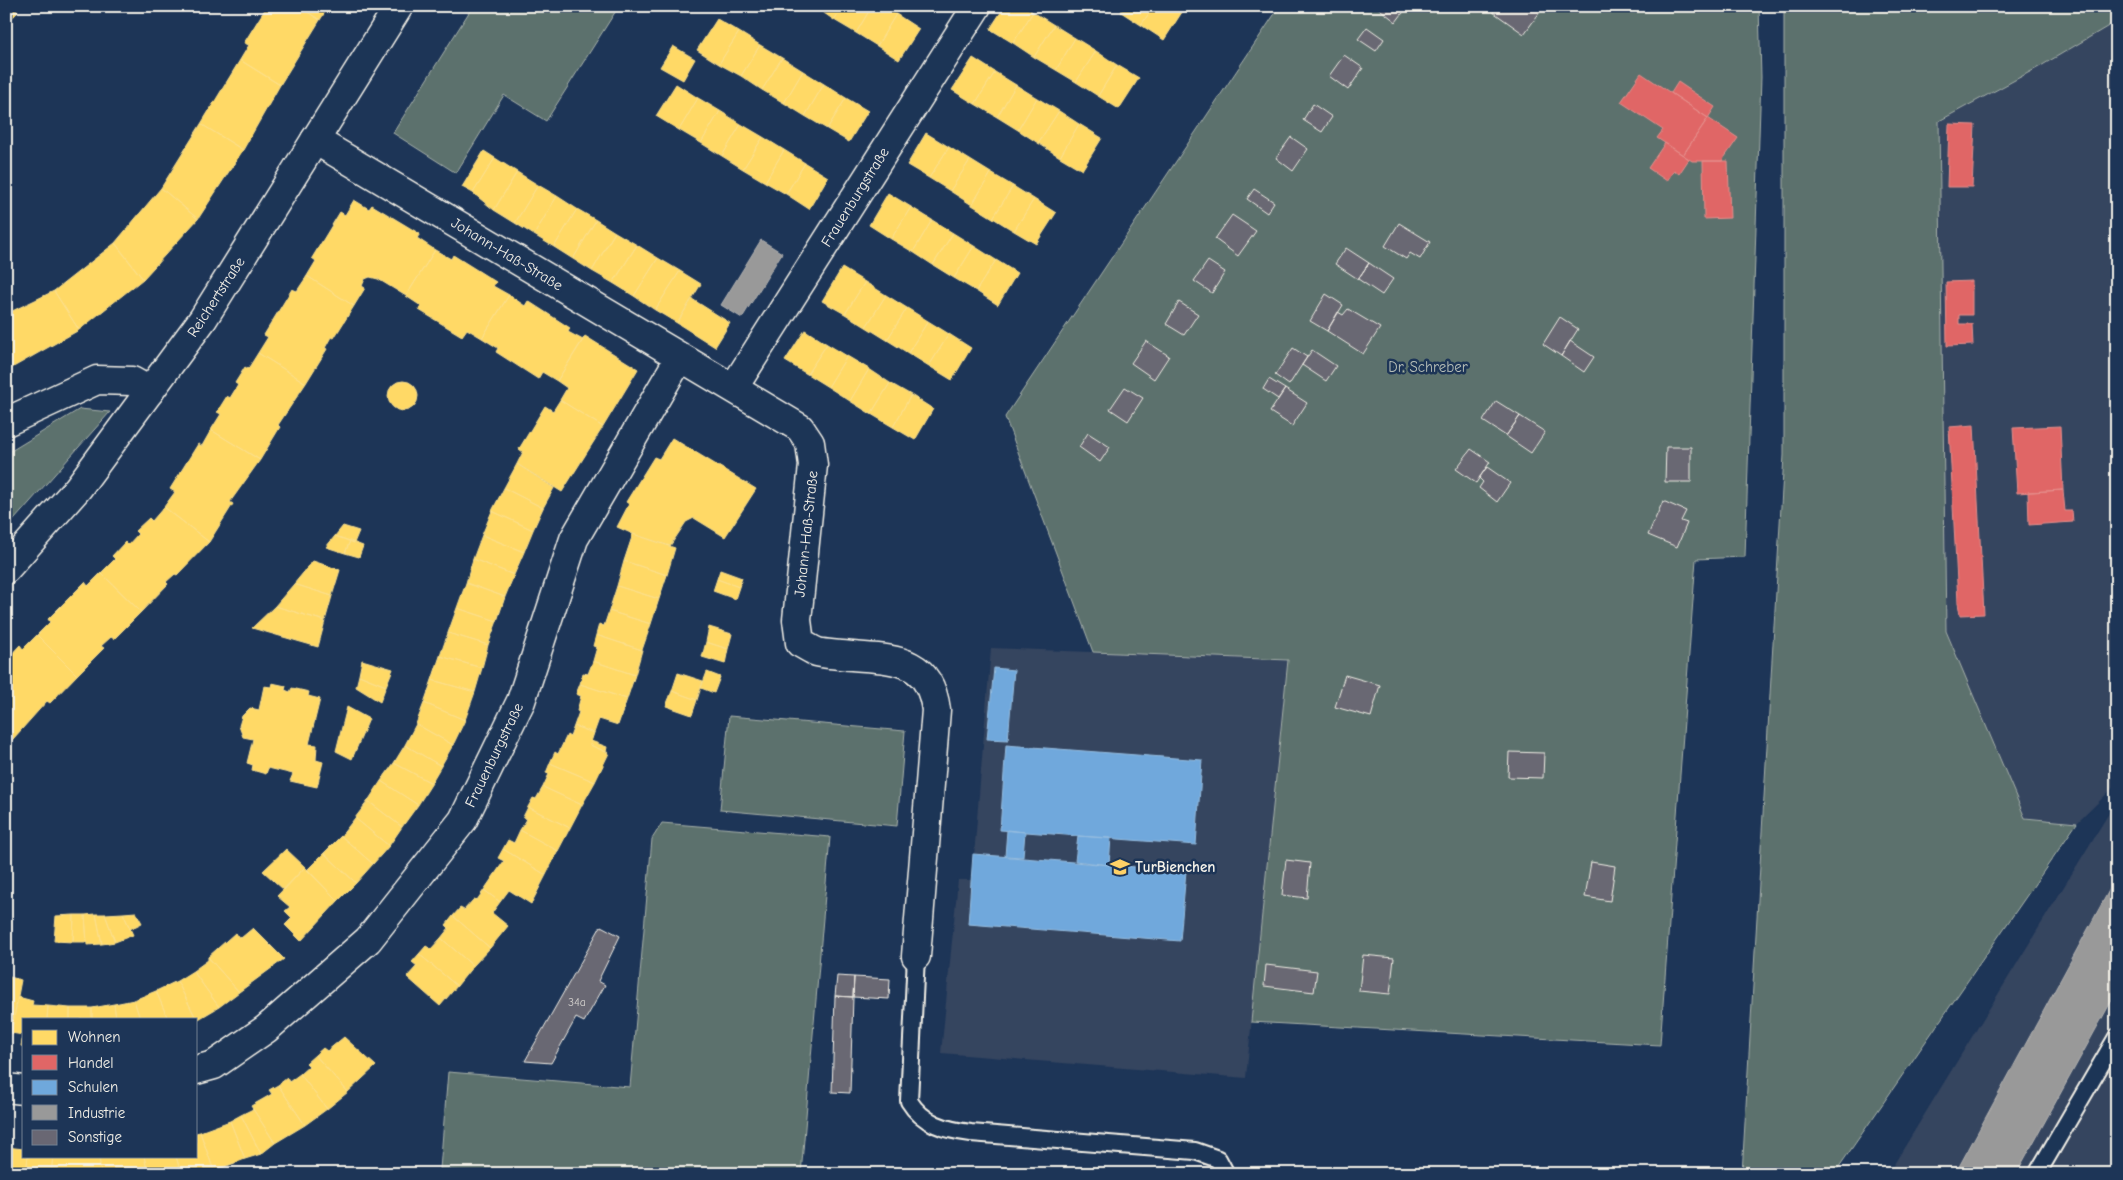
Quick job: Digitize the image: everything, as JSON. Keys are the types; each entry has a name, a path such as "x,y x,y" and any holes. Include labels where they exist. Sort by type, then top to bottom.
{"street":[{"name":"Reichertstraße","path":"6,569 78,488 203,319 399,6"},
{"name":"Frauenburgstraße","path":"734,387 977,6"},
{"name":"Johann-Haß-Straße","path":"315,140 680,357 734,387 800,428 810,443 813,465 797,620 800,643 818,652 893,661 910,665 924,675 934,692 936,710 916,956"},
{"name":"Frauenburgstraße","path":"198,1069 214,1065 266,1028 368,940 463,820 521,701 574,540 680,357"},
{"path":"6,422 97,380 132,381 150,391"},
{"path":"6,1088 22,1090"}],"lane":[{"path":"916,956 909,1101 916,1112 928,1121 948,1130 971,1134 1195,1151 1218,1159 1226,1174"},
{"path":"2037,1174 2117,1038"}],"shaded area":[{"path":"2117,21 2117,784 2077,823 2025,818 1946,631 1939,121 2039,67"},
{"name":"TurBienchen","path":"991,648 1288,660 1246,1078 941,1053 958,880 972,880"},
{"path":"2117,800 2117,1174 1888,1174"}],"green space":[{"path":"473,6 619,6 546,121 504,95 456,173 393,133"},
{"name":"Dr. Schreber","path":"1280,6 1759,6 1761,77 1745,557 1696,559 1660,1045 1251,1022 1288,660 1093,652 1005,417"},
{"path":"1784,6 2117,6 2117,21 2039,67 1939,121 1946,631 2025,818 2077,823 1834,1174 1742,1174 1784,455"},
{"path":"80,409 110,412 6,529 6,454"},
{"path":"729,716 905,731 897,826 720,810"},
{"path":"662,823 830,837 801,1174 501,1174 440,1169 448,1072 630,1087 652,839"}],"building: Wohnen":[{"path":"6,6 12,6 18,12 6,24"},
{"path":"267,6 270,8 272,6 298,6 320,20 280,85 240,60 249,45 244,43"},
{"path":"298,6 329,6 320,20"},
{"path":"814,6 843,6 834,20"},
{"path":"843,6 872,6 856,33 834,20"},
{"path":"872,6 883,6 896,14 877,46 856,33"},
{"path":"1005,6 1024,6 1033,12 1013,43 990,29"},
{"path":"1124,6 1154,6 1141,25 1121,12"},
{"path":"1154,6 1180,6 1184,9 1164,40 1141,25"},
{"path":"1033,12 1054,25 1034,57 1013,43"},
{"path":"896,14 919,29 899,60 877,46"},
{"path":"717,19 739,32 719,64 697,50"},
{"path":"1054,25 1075,38 1056,70 1034,57"},
{"path":"739,32 760,45 741,76 719,64"},
{"path":"1075,38 1096,51 1076,82 1056,70"},
{"path":"760,45 782,58 762,90 741,76"},
{"path":"673,46 695,59 683,80 660,67"},
{"path":"1096,51 1117,65 1098,96 1076,82"},
{"path":"782,58 803,71 784,103 762,90"},
{"path":"973,58 995,72 975,104 952,90"},
{"path":"240,60 280,85 243,150 201,124"},
{"path":"1117,65 1139,78 1119,109 1098,96"},
{"path":"803,71 824,84 805,116 784,103"},
{"path":"995,72 1016,85 997,117 975,104"},
{"path":"676,84 698,98 679,130 656,116"},
{"path":"824,84 846,98 827,129 805,116"},
{"path":"1016,85 1037,98 1018,130 997,117"},
{"path":"698,98 720,111 701,143 679,130"},
{"path":"846,98 868,111 849,142 827,129"},
{"path":"1037,98 1059,111 1038,143 1018,130"},
{"path":"720,111 741,124 722,156 701,143"},
{"path":"1059,111 1079,124 1060,157 1038,143"},
{"path":"201,124 243,150 198,219 161,188"},
{"path":"741,124 763,137 743,169 722,156"},
{"path":"1079,124 1102,138 1082,170 1060,157"},
{"path":"926,133 949,147 929,178 907,165"},
{"path":"763,137 784,150 765,182 743,169"},
{"path":"949,147 970,160 950,191 929,178"},
{"path":"784,150 805,163 786,194 765,182"},
{"path":"484,151 495,158 473,193 462,187"},
{"path":"495,158 517,172 494,210 473,193"},
{"path":"970,160 991,173 972,205 950,191"},
{"path":"805,163 828,177 809,209 786,194"},
{"path":"517,172 538,185 515,223 494,210"},
{"path":"991,173 1013,186 993,218 972,205"},
{"path":"538,185 557,196 534,235 515,223"},
{"path":"1013,186 1034,199 1014,231 993,218"},
{"path":"161,188 198,219 143,279 115,243"},
{"path":"888,193 911,207 891,239 869,225"},
{"path":"557,196 577,209 554,247 534,235"},
{"path":"1034,199 1056,213 1036,244 1014,231"},
{"path":"354,200 369,209 372,205 420,234 417,238 435,250 406,296 378,279 370,277 365,279 362,286 365,288 354,306 307,276 316,261 312,258 340,212 345,215"},
{"path":"911,207 932,220 913,252 891,239"},
{"path":"577,209 596,220 573,259 554,247"},
{"path":"596,220 615,232 592,271 573,259"},
{"path":"932,220 953,233 933,265 913,252"},
{"path":"615,232 637,245 613,283 592,271"},
{"path":"953,233 974,246 954,278 933,265"},
{"path":"115,243 143,279 79,330 54,291"},
{"path":"637,245 658,258 634,296 613,283"},
{"path":"974,246 996,260 976,291 954,278"},
{"path":"435,250 451,259 453,255 496,282 493,286 509,295 482,338 467,329 462,336 419,310 421,306 406,296"},
{"path":"658,258 680,271 655,310 634,296"},
{"path":"996,260 1017,273 998,305 976,291"},
{"path":"842,268 865,282 845,314 822,301"},
{"path":"680,271 701,284 677,323 655,310"},
{"path":"307,276 354,306 334,338 331,337 325,348 327,349 306,383 258,353 268,337 264,335 292,289 297,291"},
{"path":"865,282 886,295 866,327 845,314"},
{"path":"54,291 79,330 8,370 6,366 6,314"},
{"path":"509,295 525,306 528,301 570,328 568,332 583,340 557,381 542,372 538,379 496,352 498,348 482,338"},
{"path":"886,295 907,308 887,340 866,327"},
{"path":"692,299 730,323 715,347 677,323"},
{"path":"907,308 928,321 908,353 887,340"},
{"path":"928,321 949,334 929,366 908,353"},
{"path":"805,330 827,344 807,374 785,361"},
{"path":"949,334 971,348 952,380 929,366"},
{"path":"585,336 638,369 603,427 560,400 567,388 557,381"},
{"path":"827,344 847,356 828,387 807,374"},
{"path":"258,353 306,383 278,425 280,427 260,460 211,430 221,414 217,412 227,396 230,398 238,385 235,383 245,367 248,369"},
{"path":"847,356 869,369 850,401 828,387"},
{"path":"869,369 890,383 871,414 850,401"},
{"path":"403,381 414,385 418,396 414,407 403,411 392,407 388,396 392,385"},
{"path":"890,383 911,395 893,427 871,414"},
{"path":"911,395 933,409 915,440 893,427"},
{"path":"560,400 603,427 562,492 517,464 523,452 519,449 545,406 553,411"},
{"path":"211,430 260,460 230,502 233,504 209,542 164,507 175,492 170,489 198,444 202,446"},
{"path":"672,438 756,489 725,537 694,518 686,522 670,546 617,527 629,504 626,502 654,457 659,459"},
{"path":"517,464 554,488 543,508 504,488"},
{"path":"504,488 543,508 533,530 492,511"},
{"path":"164,507 209,542 177,575 175,574 166,582 168,584 141,612 101,573 115,559 112,556 125,542 128,545 138,534 135,531 149,518 152,521"},
{"path":"492,511 533,530 524,552 482,535"},
{"path":"343,526 359,531 354,543 335,536"},
{"path":"633,534 675,548 667,575 624,561"},
{"path":"482,535 524,552 514,575 473,559"},
{"path":"335,536 350,541 345,553 326,547"},
{"path":"350,541 363,546 359,557 345,553"},
{"path":"473,559 514,575 505,597 466,583"},
{"path":"313,561 340,570 332,596 294,584"},
{"path":"624,561 667,575 659,599 617,586"},
{"path":"720,570 742,578 739,587 717,579"},
{"path":"101,573 141,612 114,639 111,637 101,646 104,648 77,675 37,635 50,622 48,619 85,582 88,586"},
{"path":"717,579 739,587 735,599 713,591"},
{"path":"466,583 505,597 497,621 457,608"},
{"path":"294,584 332,596 325,621 275,606"},
{"path":"617,586 659,599 651,624 609,611"},
{"path":"275,606 325,621 318,647 252,628"},
{"path":"457,608 497,621 488,645 448,633"},
{"path":"609,611 651,624 642,650 596,635 599,624 604,626"},
{"path":"709,627 732,634 728,649 706,642"},
{"path":"448,633 488,645 482,668 440,656"},
{"path":"37,635 77,675 50,703 47,701 13,739 6,732 6,664 10,660 8,658 20,645 23,649"},
{"path":"596,635 642,650 635,675 593,661 597,647 593,646"},
{"path":"706,642 728,649 725,664 702,657"},
{"path":"440,656 482,668 475,692 432,680"},
{"path":"362,660 393,669 386,686 359,675"},
{"path":"593,661 635,675 627,699 580,684 583,673 588,674"},
{"path":"707,672 720,677 714,693 701,688"},
{"path":"678,673 703,681 697,700 672,691"},
{"path":"359,675 386,686 380,702 356,687"},
{"path":"432,680 475,692 465,720 424,703"},
{"path":"272,683 286,686 285,690 290,692 292,688 309,692 308,696 320,699 309,744 317,745 316,760 323,762 317,787 290,781 293,774 268,768 266,774 252,770 253,765 247,763 253,739 243,737 239,726 242,716 250,708 259,710 264,686 271,687"},
{"path":"580,684 627,699 618,725 599,719 594,733 574,726 579,712 577,711 581,696 576,694"},
{"path":"672,691 697,700 692,715 666,706"},
{"path":"424,703 465,720 453,745 416,724"},
{"path":"347,707 369,719 352,759 336,751"},
{"path":"416,724 453,745 441,766 405,745"},
{"path":"574,726 594,733 590,745 609,753 595,782 550,763 555,752 558,754 567,735 570,737"},
{"path":"6,732 13,739 6,745"},
{"path":"591,741 607,747 606,752 590,745"},
{"path":"405,745 441,766 431,783 394,763"},
{"path":"394,763 432,783 418,805 381,781"},
{"path":"550,763 595,782 582,805 543,787 549,774 546,773"},
{"path":"381,781 418,805 402,827 368,801"},
{"path":"543,787 582,805 570,828 528,807 533,798 536,799"},
{"path":"368,801 402,827 389,846 355,818"},
{"path":"528,807 570,828 558,851 520,830 527,819 523,817"},
{"path":"355,818 389,846 373,864 341,836"},
{"path":"520,830 558,851 546,875 503,849 508,840 514,843"},
{"path":"341,836 373,864 356,883 324,853"},
{"path":"286,849 305,867 284,890 263,871"},
{"path":"503,849 546,875 531,904 509,890 500,902 484,890 504,861 498,858"},
{"path":"324,853 356,883 338,901 307,870"},
{"path":"305,867 338,901 301,941 285,925 292,918 285,911 290,907 277,896"},
{"path":"484,890 500,902 492,913 508,926 490,948 453,916 460,908 464,910 474,899 477,900"},
{"path":"136,912 142,923 130,929 123,913"},
{"path":"123,913 133,935 115,942 105,914"},
{"path":"96,914 105,914 115,942 102,944"},
{"path":"96,914 102,944 87,945 85,915"},
{"path":"74,915 85,915 87,942 73,942"},
{"path":"74,915 73,942 54,941 56,916"},
{"path":"453,916 490,948 473,966 441,938 449,928 446,925"},
{"path":"253,928 284,959 239,992 208,957 235,933 241,938"},
{"path":"441,938 473,966 457,986 419,954 426,946 431,949"},
{"path":"419,954 457,986 440,1006 407,977 417,966 412,962"},
{"path":"208,957 239,992 219,1007 193,971 208,960"},
{"path":"193,971 219,1007 198,1019 177,981"},
{"path":"6,976 21,980 11,1033 6,1032"},
{"path":"177,981 196,1018 168,1018 156,991"},
{"path":"156,991 168,1018 140,1018 134,1000"},
{"path":"18,997 33,1001 32,1005 48,1006 47,1018 22,1018 22,1035 11,1033"},
{"path":"134,1000 140,1018 116,1018 114,1004"},
{"path":"114,1004 116,1018 92,1018 92,1008"},
{"path":"48,1006 70,1008 70,1018 47,1018"},
{"path":"70,1008 92,1008 92,1018 70,1018"},
{"path":"344,1037 376,1066 348,1092 315,1055 323,1048 327,1051"},
{"path":"315,1055 348,1092 327,1109 300,1074 309,1066 306,1063"},
{"path":"300,1074 327,1109 305,1125 278,1085 287,1078 289,1082"},
{"path":"278,1085 305,1125 275,1143 251,1106 272,1094 269,1090"},
{"path":"253,1109 275,1143 261,1154 241,1115"},
{"path":"241,1115 261,1154 245,1159 230,1121"},
{"path":"230,1121 245,1159 214,1171 200,1132"},
{"path":"198,1132 200,1132 214,1171 209,1174 181,1174 177,1158 198,1158"},
{"path":"6,1147 22,1149 22,1158 28,1158 26,1174 6,1174"},
{"path":"28,1158 53,1158 51,1174 26,1174"},
{"path":"53,1158 99,1158 101,1174 51,1174"},
{"path":"99,1158 144,1158 148,1174 101,1174"},
{"path":"144,1158 177,1158 181,1174 148,1174"}],"building: Handel":[{"path":"1641,73 1708,118 1683,155 1657,138 1663,130 1621,102"},
{"path":"1678,82 1715,107 1708,118 1671,93"},
{"path":"1708,118 1738,138 1722,161 1692,161 1683,155"},
{"path":"1949,124 1975,125 1972,187 1947,187"},
{"path":"1665,143 1689,159 1679,174 1674,170 1667,181 1648,168"},
{"path":"1703,161 1728,161 1730,218 1704,219"},
{"path":"1972,281 1972,315 1959,315 1959,324 1972,324 1973,345 1947,346 1946,282"},
{"path":"1974,425 1984,614 1960,615 1949,427"},
{"path":"2060,426 2063,490 2017,493 2013,428"},
{"path":"2063,490 2065,511 2072,511 2073,522 2029,525 2028,492"}],"building: Schulen":[{"path":"994,668 1014,670 1008,740 987,739"},
{"path":"1006,745 1202,760 1196,845 1000,830"},
{"path":"1007,830 1025,832 1023,857 1005,856"},
{"path":"1078,836 1111,838 1109,865 1075,861"},
{"path":"973,854 1186,871 1180,941 968,924"}],"building: Industrie":[{"path":"761,240 782,253 742,318 721,305"},
{"path":"2112,885 2117,888 2117,991 2016,1174 1955,1174"}],"building: Sonstige":[{"path":"1376,6 1408,6 1396,22"},
{"path":"1497,6 1533,6 1540,12 1524,34 1493,12"},
{"path":"1554,6 1569,6 1565,13"},
{"path":"1367,27 1384,39 1376,51 1358,39"},
{"path":"1344,55 1363,68 1348,90 1329,76"},
{"path":"1313,104 1332,117 1322,132 1303,120"},
{"path":"1291,137 1308,149 1293,171 1276,158"},
{"path":"1254,189 1274,202 1267,213 1247,199"},
{"path":"1232,215 1256,231 1238,256 1215,239"},
{"path":"1399,223 1430,242 1420,259 1410,253 1406,259 1385,246"},
{"path":"1346,248 1369,263 1358,279 1335,264"},
{"path":"1208,261 1225,272 1212,293 1194,281"},
{"path":"1369,263 1393,279 1382,295 1358,279"},
{"path":"1326,294 1343,305 1327,331 1310,321"},
{"path":"1179,302 1198,314 1184,335 1166,324"},
{"path":"1348,309 1380,328 1363,354 1327,331 1338,312 1343,315"},
{"path":"1560,317 1578,329 1561,356 1543,344"},
{"path":"1146,341 1169,356 1154,379 1131,363"},
{"path":"1570,341 1594,357 1584,372 1561,356"},
{"path":"1293,348 1307,357 1289,385 1275,375"},
{"path":"1312,350 1336,366 1326,381 1302,365"},
{"path":"1269,379 1285,389 1278,399 1263,389"},
{"path":"1125,387 1143,398 1128,421 1110,409"},
{"path":"1285,389 1307,403 1292,426 1270,412"},
{"path":"1496,401 1520,416 1506,436 1483,421"},
{"path":"1520,416 1545,432 1531,453 1506,436"},
{"path":"1088,433 1110,447 1100,462 1079,447"},
{"path":"1666,447 1691,447 1691,482 1665,482"},
{"path":"1471,449 1490,462 1476,483 1456,469"},
{"path":"1487,467 1510,483 1497,502 1479,488 1483,482 1479,478"},
{"path":"1663,501 1686,511 1681,521 1687,523 1677,547 1648,535"},
{"path":"1345,675 1380,685 1371,717 1335,707"},
{"path":"1509,752 1544,753 1543,778 1508,777"},
{"path":"1286,860 1310,863 1307,898 1282,895"},
{"path":"1591,862 1615,866 1610,901 1585,897"},
{"path":"601,926 620,936 598,981 605,985 584,1022 576,1018 551,1063 525,1061"},
{"path":"1363,955 1394,958 1390,994 1359,991"},
{"path":"1266,965 1317,971 1314,992 1264,986"},
{"path":"837,976 854,977 853,997 835,996"},
{"path":"854,977 890,979 889,999 853,997"},
{"path":"835,996 853,997 850,1093 832,1092"}],"place":[{"name":"TurBienchen","path":"1120,867"}]}
